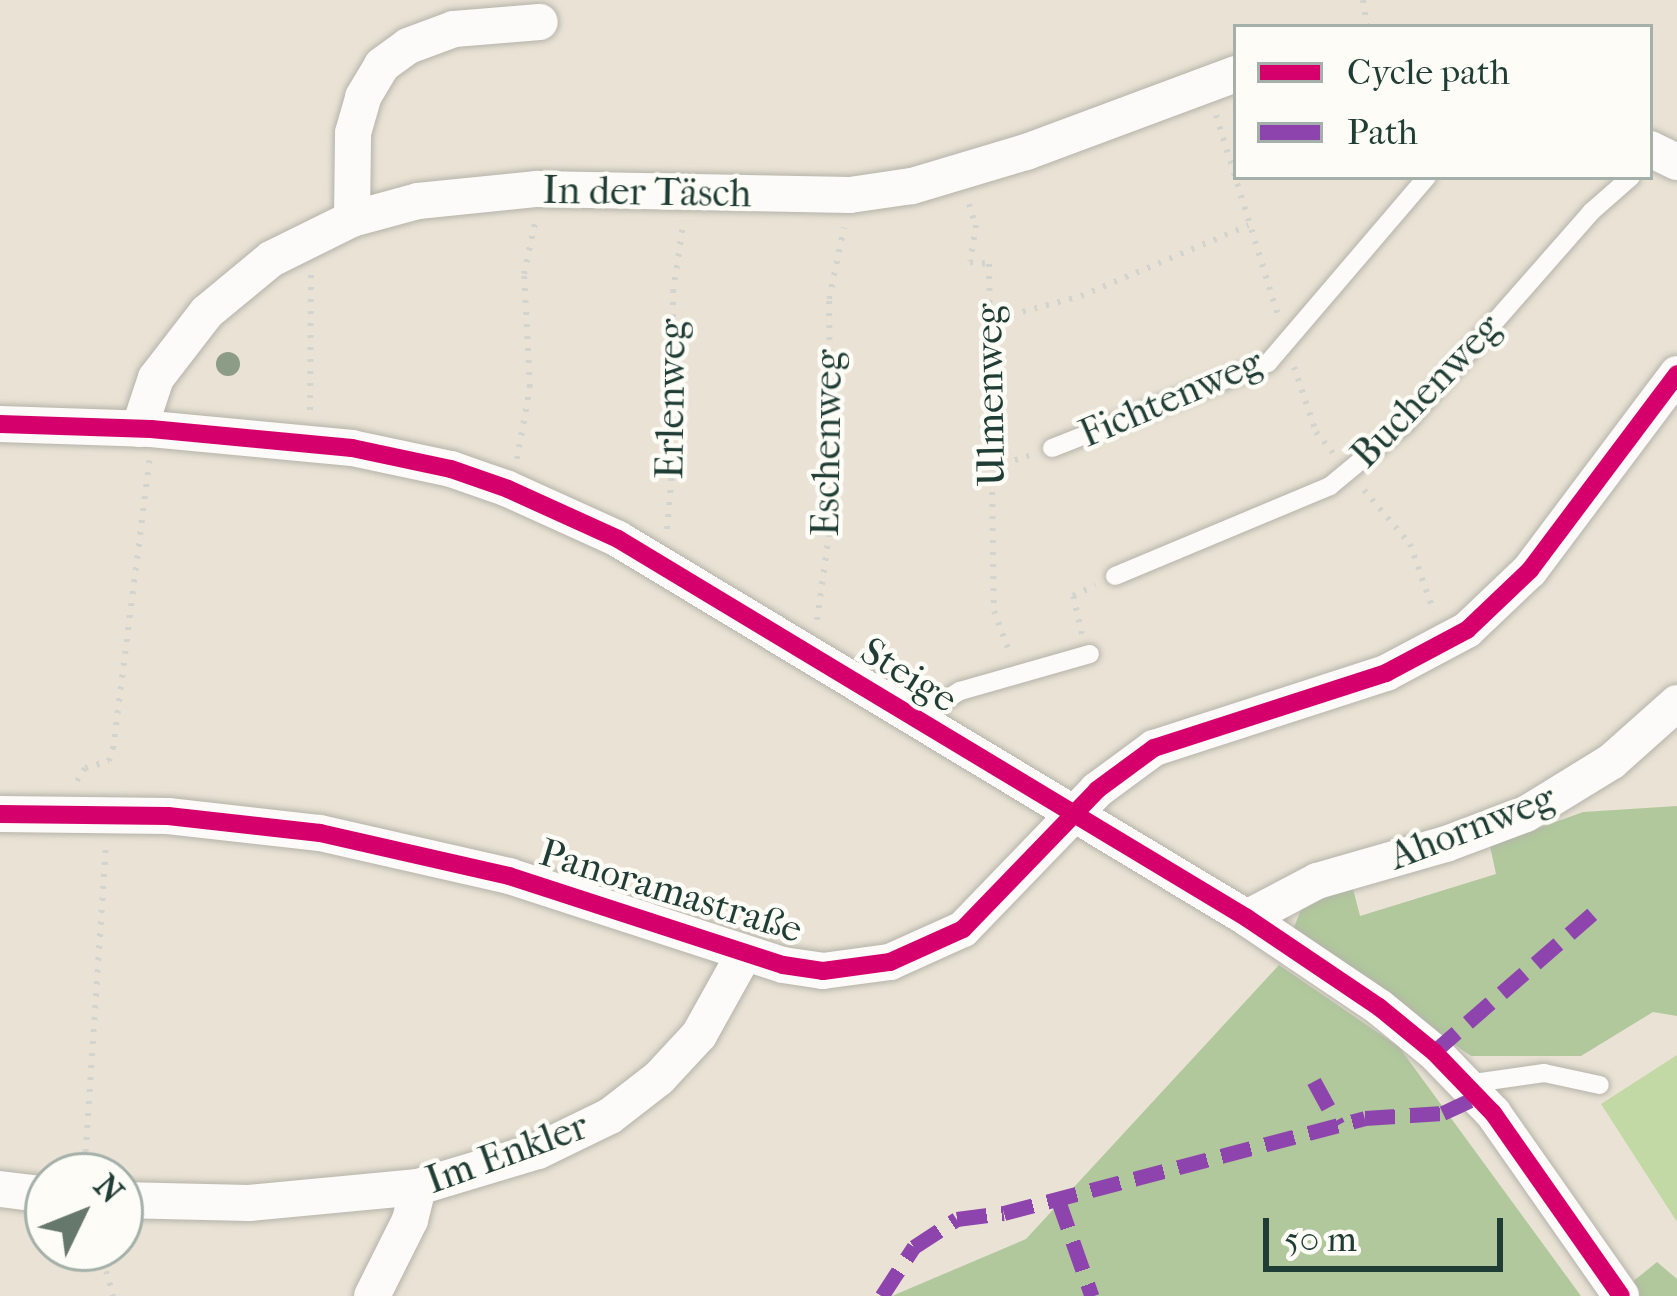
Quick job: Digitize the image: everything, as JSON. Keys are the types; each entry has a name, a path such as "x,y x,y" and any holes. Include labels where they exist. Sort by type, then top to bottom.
{"street":[{"path":"352,219 353,133 363,97 382,65 408,46 454,29 540,22"},
{"name":"In der Täsch","path":"145,429 156,378 207,311 271,260 352,219 418,202 537,189 850,195 960,174 1233,75"},
{"name":"Panoramastraße","path":"0,814 108,813 320,833 509,876 743,954 823,970 861,968 930,948 973,919 1073,814 1154,748 1386,674 1467,630 1530,570 1677,374"},
{"name":"Steige","path":"0,424 145,429 400,457 508,489 656,561 1247,918 1378,1007 1467,1084 1524,1151 1621,1296"},
{"name":"Ahornweg","path":"1247,918 1317,881 1446,844 1526,814 1612,761 1677,703"},
{"name":"Im Enkler","path":"144,1201 249,1203 418,1187 538,1151 626,1104 698,1035 743,954"},
{"path":"372,1296 410,1220 418,1187"}],"lane":[{"name":"Fichtenweg","path":"1049,449 1268,363 1423,180"},
{"name":"Buchenweg","path":"1115,576 1307,497 1348,471 1405,424 1591,212 1628,180"},
{"path":"925,724 939,704 960,691 1090,654"},
{"path":"1467,1084 1544,1072 1600,1085"}],"path":[{"path":"1216,116 1233,170"},
{"path":"1236,180 1316,432 1410,544 1431,604"},
{"path":"988,321 1081,296 1250,225"},
{"path":"508,489 528,407 524,274 531,242"},
{"path":"308,444 310,287"},
{"path":"77,781 85,768 109,761 113,749 149,496 145,429"},
{"path":"1074,601 1077,611"},
{"path":"86,1152 108,813"}],"green space":[{"path":"1677,806 1677,1016 1653,1012 1581,1056 1471,1056 1292,932 1303,905 1353,889 1360,916 1496,874 1490,846 1583,812"},
{"path":"1279,965 1399,1047 1581,1296 892,1296 1026,1239"},
{"path":"1677,1055 1677,1222 1601,1104"},
{"path":"1657,1262 1677,1279 1677,1296 1615,1296"}],"marked path":[{"path":"1434,1052 1592,914"},
{"path":"1314,1081 1338,1125"},
{"path":"882,1296 914,1247 957,1219 1004,1213 1365,1118 1443,1113 1479,1096"},
{"path":"1058,1199 1092,1296"}],"cycle path":[{"path":"0,814 168,816 320,833 509,876 783,965 823,971 890,962 963,929 1097,790 1154,748 1386,673 1467,630 1530,570 1677,374"},
{"path":"0,424 151,429 352,448 451,469 618,539 1247,918 1379,1007 1434,1052 1493,1113 1621,1296"}]}
